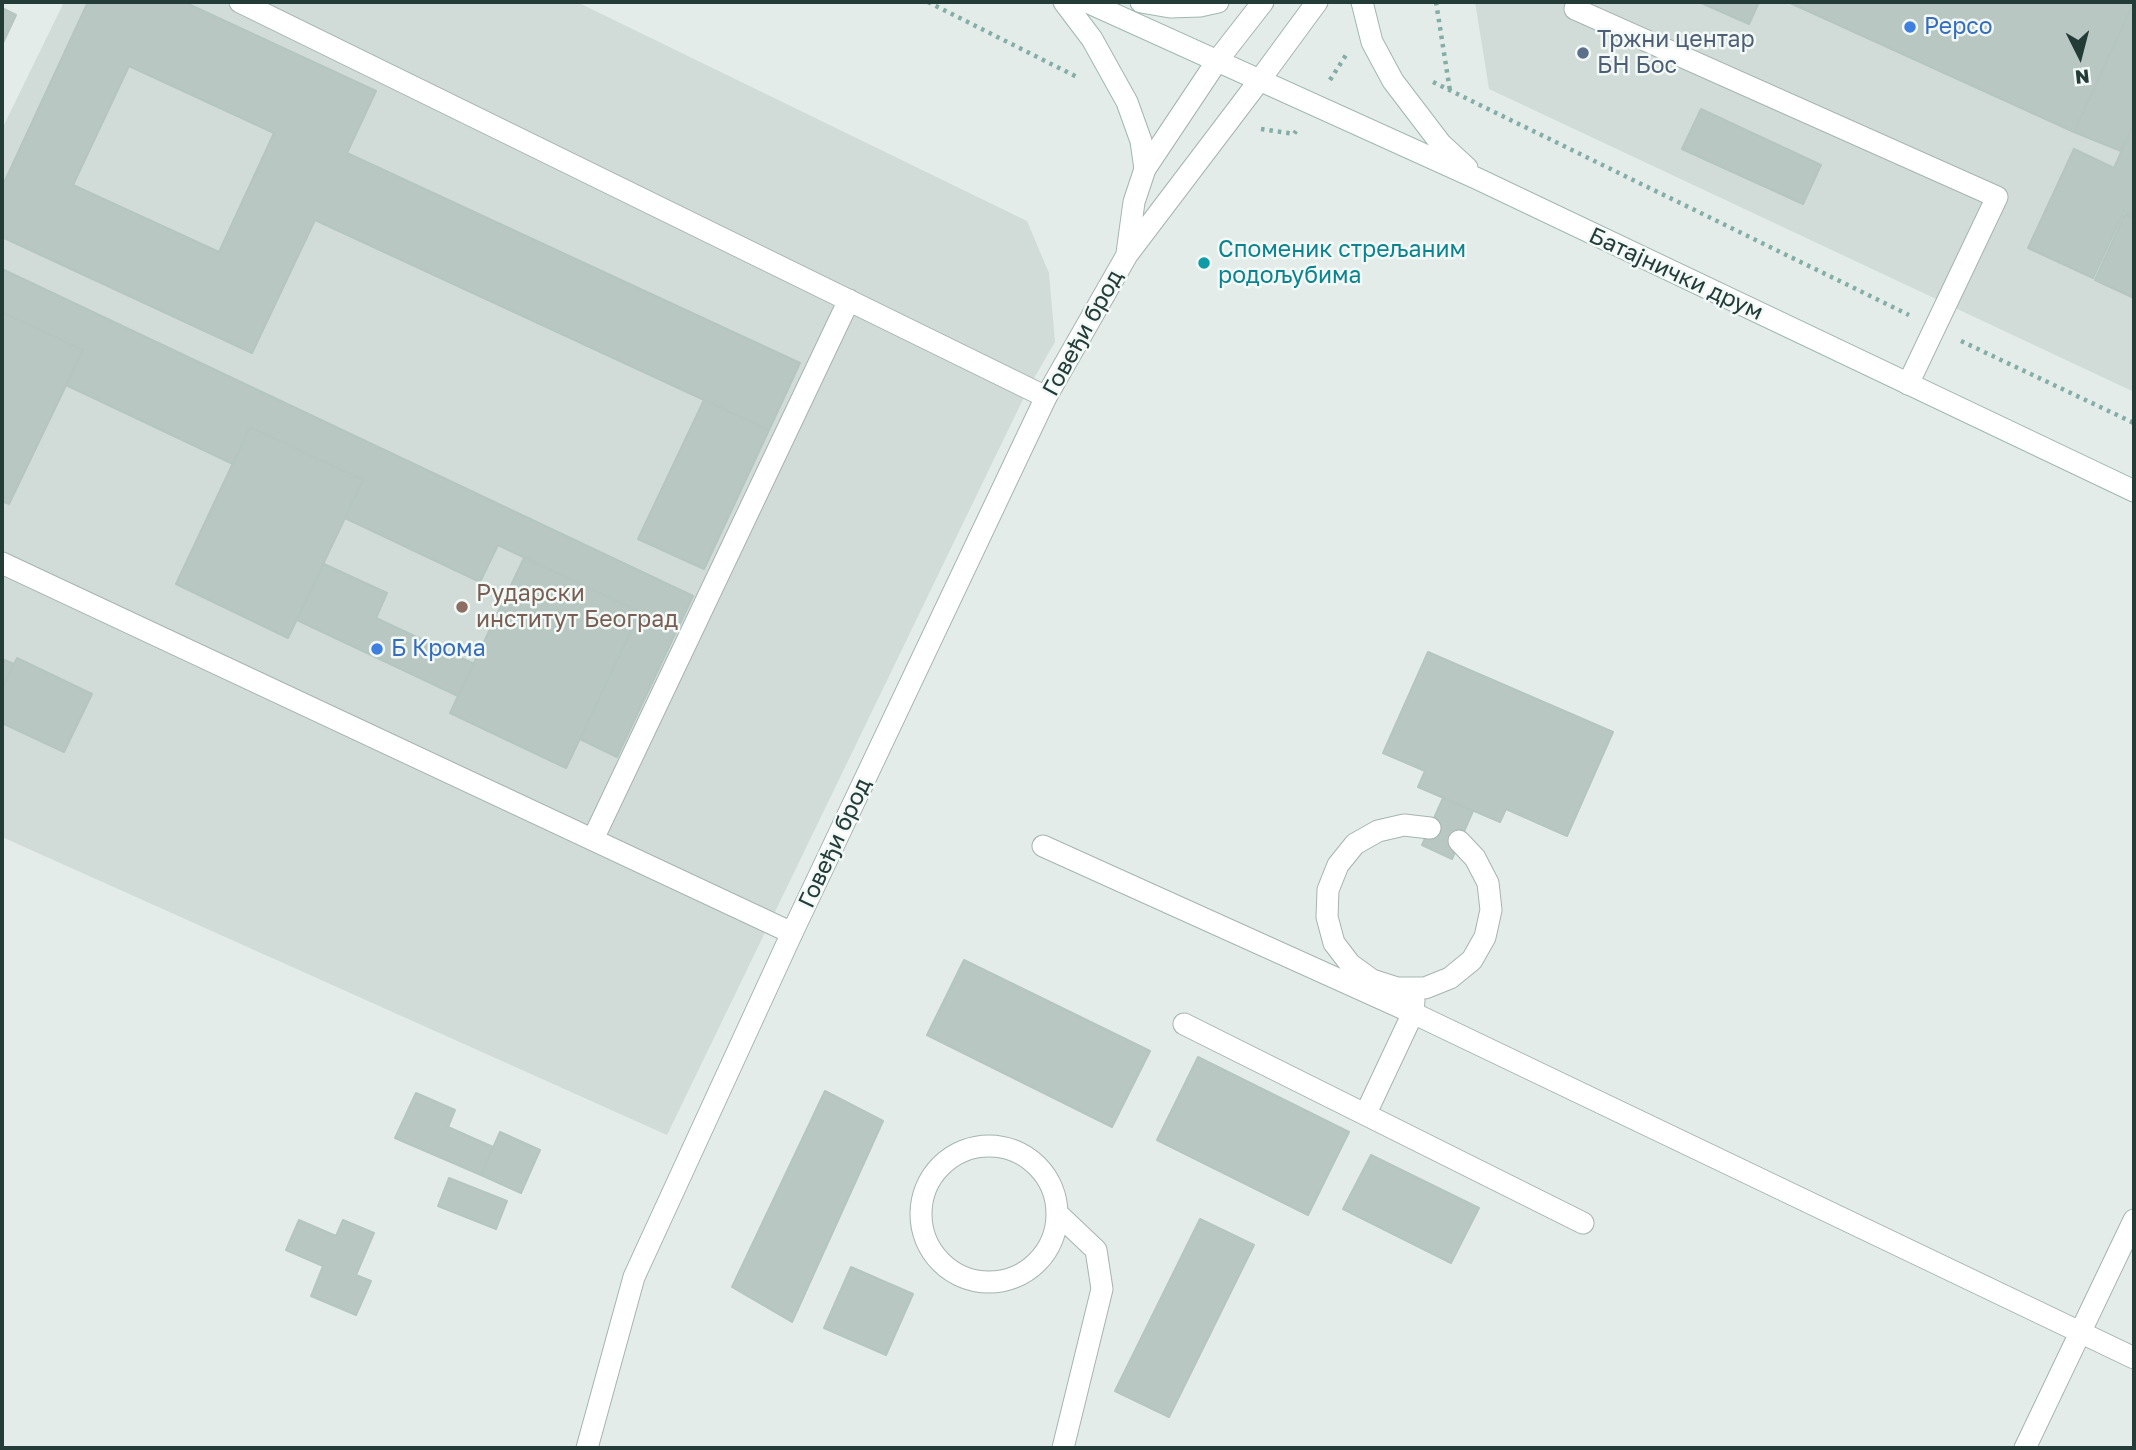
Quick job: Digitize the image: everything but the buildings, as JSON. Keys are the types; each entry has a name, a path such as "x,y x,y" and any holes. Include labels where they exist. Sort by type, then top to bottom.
{"street":[{"path":"240,2 1046,397"},
{"path":"1064,2 1092,39 1127,102 1141,141 1145,169"},
{"name":"Батајнички друм","path":"1087,2 1478,179 2134,491"},
{"path":"1141,2 1170,7 1200,6 1218,2"},
{"path":"1127,255 1134,202 1145,169 1217,61 1263,2"},
{"path":"1127,255 1317,2"},
{"path":"1362,2 1372,42 1393,81 1441,144 1478,179"},
{"path":"1578,2 1575,9 1997,197 1908,384"},
{"name":"Говеђи брод","path":"587,1448 634,1277 792,933 1046,397 1127,255"},
{"path":"593,839 849,300"},
{"path":"2,563 792,933"},
{"path":"1430,828 1404,825 1378,831 1355,844 1338,865 1328,890 1327,917 1335,943 1350,964 1372,980 1398,988 1425,988 1450,978 1472,960 1485,937 1491,910 1488,883 1475,858 1459,841"},
{"path":"1042,846 1413,1013 2134,1358"},
{"path":"1366,1114 1413,1013 1415,988"},
{"path":"1184,1024 1583,1223"},
{"path":"1058,1214 1054,1235 1044,1254 1029,1269 1010,1279 989,1282 968,1279 949,1270 932,1253 922,1232 920,1208 925,1186 939,1166 957,1153 980,1146 1003,1146 1025,1155 1042,1171 1054,1191 1058,1214 1096,1250 1102,1289 1063,1448"},
{"path":"2025,1448 2134,1220"}],"path":[{"path":"928,2 1127,102"},
{"path":"1436,2 1450,92 2134,423"}],"shaded area":[{"name":"Рударски институт Београд","path":"64,2 577,2 1027,221 1049,273 1055,342 1029,387 667,1135 2,837 2,129"},
{"path":"1475,2 2134,2 2134,392 1489,89"}],"place":[{"name":"Pepco","path":"1910,27"},
{"name":"Тржни центар БН Бос","path":"1583,53"},
{"name":"Споменик стрељаним родољубима","path":"1204,263"},
{"name":"Рударски институт Београд","path":"462,607"},
{"name":"Б Крома","path":"377,649"}]}
